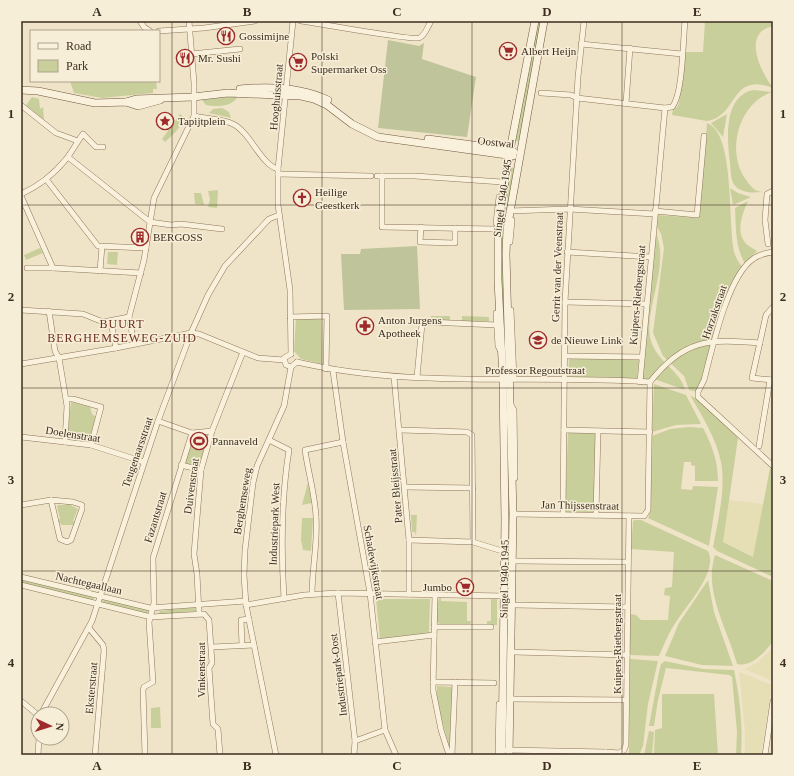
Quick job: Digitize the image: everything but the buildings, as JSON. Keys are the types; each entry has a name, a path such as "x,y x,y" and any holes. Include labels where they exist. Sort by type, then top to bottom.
{"main road":[{"name":"Singel 1940-1945","path":"506,596 514,514 511,405 509,379 502,353 498,280 498,228 536,21"},
{"name":"Singel 1940-1945","path":"506,753 505,539 509,379 506,254 519,155 544,21"},
{"name":"Oostwal","path":"21,90 38,91 95,103 126,102 138,106 166,98 228,93 243,88 320,96 342,114 378,133 510,156 519,155"}],"street":[{"path":"140,21 144,28 148,30"},
{"path":"134,343 129,317 141,273 155,192 194,116 189,21"},
{"path":"160,31 255,21"},
{"name":"Hooghuisstraat","path":"278,172 293,21"},
{"path":"301,21 326,23 409,40 418,39 423,36 431,21"},
{"name":"Gerrit van der Veenstraat","path":"563,515 565,302 567,252 577,98 584,21"},
{"path":"542,93 571,95 577,98 665,108 672,107 676,103 685,21"},
{"path":"581,44 682,54"},
{"path":"626,103 630,48"},
{"path":"191,54 240,49"},
{"path":"22,106 56,133 78,141"},
{"name":"Kuipers-Rietbergstraat","path":"640,382 665,108"},
{"path":"194,116 227,123 238,128 278,172 414,176 502,182"},
{"path":"53,268 21,195 46,179 68,157 83,134 96,147 103,147"},
{"path":"511,211 569,210 655,212 697,215 704,136"},
{"name":"Singel 1940-1945","path":"502,353 498,346 495,229 505,165 510,156"},
{"path":"68,157 150,222 170,226 181,224 222,229"},
{"path":"278,172 279,215 287,267 291,354"},
{"path":"377,176 382,227 495,229"},
{"path":"46,179 98,246 146,248"},
{"path":"768,244 765,220 767,194 773,191"},
{"name":"Teugenaarsstraat","path":"45,706 89,628 158,421 191,333 216,280 225,266 269,219 279,215"},
{"path":"421,227 420,242 455,243 455,228"},
{"path":"100,271 102,246"},
{"path":"567,252 651,257"},
{"name":"Horzakstraat","path":"773,252 754,258 740,271 729,296 698,396 773,466"},
{"path":"27,268 141,273"},
{"path":"565,302 647,304"},
{"path":"759,446 772,380 752,378 766,315 772,308"},
{"path":"21,310 83,314 103,322 111,322 129,317"},
{"path":"49,311 55,352 59,358 67,399 65,442"},
{"path":"290,317 327,316 326,369"},
{"path":"111,322 116,348"},
{"path":"417,377 422,324 428,322 497,325"},
{"path":"21,364 116,348 134,343 191,333 199,334 258,358 284,360"},
{"path":"564,430 650,432 650,382 669,363 684,351 702,343 714,341 760,343"},
{"name":"Duivenstraat","path":"199,613 194,554 201,470 212,431 243,352"},
{"path":"284,360 286,356 291,354"},
{"path":"284,360 286,365 291,367 296,362 296,357 291,354"},
{"name":"Professor Regoutstraat","path":"565,356 642,357"},
{"name":"Professor Regoutstraat","path":"296,362 333,371 394,377 565,379 650,382"},
{"name":"Berghemseweg","path":"276,755 249,620 244,575 245,550 253,483 257,466 284,406 291,367"},
{"name":"Schadewijkstraat","path":"333,371 343,442 370,593 385,730 396,755"},
{"name":"Pater Bleijsstraat","path":"394,377 409,540 409,594"},
{"path":"67,399 73,399 101,407 91,445"},
{"path":"158,421 192,433 212,431"},
{"path":"400,430 467,432 472,435 473,542"},
{"path":"596,516 598,431"},
{"name":"Jan Thijssenstraat","path":"514,514 644,516 648,510 650,432"},
{"name":"Fazantstraat","path":"153,608 153,558 192,433"},
{"name":"Doelenstraat","path":"21,437 91,445 144,462"},
{"name":"Industriepark West","path":"269,440 290,450 282,503 281,565 284,599"},
{"path":"312,594 316,517 305,450 343,442"},
{"path":"181,465 201,470"},
{"path":"405,487 473,488"},
{"path":"21,505 51,500 73,502 82,505 71,540 67,542 60,539 51,500"},
{"name":"Singel 1940-1945","path":"506,753 513,698 516,561 514,514"},
{"name":"Kuipers-Rietbergstraat","path":"606,754 624,750 629,516"},
{"name":"Singel 1940-1945","path":"505,539 502,542 502,551 506,596"},
{"path":"409,540 473,542 502,551"},
{"path":"516,561 628,562"},
{"name":"Nachtegaallaan","path":"21,577 153,608 246,603 312,594 338,593 506,596"},
{"name":"Nachtegaallaan","path":"21,585 151,617 199,613"},
{"name":"Industriepark-Oost","path":"338,593 355,741 354,755"},
{"path":"435,594 432,690 440,730 448,755"},
{"path":"515,605 627,607"},
{"path":"145,755 143,690 144,687 153,682 151,617 153,608"},
{"name":"Vinkenstraat","path":"199,613 204,614 209,620 212,647 212,663 209,668 212,716 213,724 218,729 220,755"},
{"path":"242,645 241,620 249,620"},
{"path":"434,626 491,627"},
{"name":"Eksterstraat","path":"89,628 103,646 104,650 95,755"},
{"path":"375,642 434,635"},
{"path":"212,647 254,645"},
{"path":"514,652 627,655"},
{"path":"433,682 494,683"},
{"path":"452,755 455,682"},
{"path":"513,698 626,700"},
{"path":"765,755 773,700"},
{"path":"21,702 30,709"},
{"path":"355,741 385,730"},
{"path":"506,753 606,754"}],"shaded area":[{"path":"729,500 763,504 754,557 723,542"},
{"path":"773,648 773,681 745,669 758,662"},
{"path":"739,672 772,685 761,755 745,755 745,732"}],"green space":[{"path":"536,21 542,21 519,141 515,141"},
{"path":"705,21 773,21 773,26 763,30 758,36 756,54 763,73 773,88 759,84 749,85 741,90 724,112 717,118 707,121 672,115 673,109 677,107 679,103 685,52 703,52"},
{"path":"388,40 419,46 424,43 422,59 476,77 467,137 378,128"},
{"path":"70,82 156,82 157,89 153,89 153,93 102,98 74,93"},
{"path":"754,90 772,92 760,98 743,118 738,130 736,144 737,157 740,170 747,181 757,191 762,192 748,192 734,185 731,176 728,143 729,120 732,109 737,100 744,94"},
{"path":"238,96 236,100 219,106 206,105 202,100"},
{"path":"32,97 39,99 40,109 43,107 44,119 40,120 25,107"},
{"path":"222,108 229,112 231,118 209,113 213,109"},
{"path":"180,114 185,118 176,131 165,142 162,139"},
{"path":"727,114 723,137 711,123"},
{"path":"707,123 716,130 722,144 729,183 735,255 743,268 727,306 698,392 689,390 684,376 663,356 653,333 664,248 661,234 657,227 658,215 699,218"},
{"path":"510,167 514,168 505,218 509,367 504,367 499,235"},
{"path":"730,188 738,193 751,197 733,205"},
{"path":"218,190 217,208 208,207 210,199 208,191"},
{"path":"194,193 201,193 204,205 195,204"},
{"path":"748,201 742,216 740,226 741,232 745,243 757,251 745,264 739,250 735,208"},
{"path":"656,233 660,246 660,259 649,325 650,337 657,353 679,377 685,390 657,380 642,379"},
{"path":"417,246 420,309 344,310 341,254 360,254 361,249"},
{"path":"40,248 43,253 26,260 24,255"},
{"path":"108,252 118,252 117,265 107,264"},
{"path":"431,316 450,316 450,320 431,320"},
{"path":"462,316 489,317 489,321 462,321"},
{"path":"321,317 322,364 301,359 294,351 296,318"},
{"path":"569,359 637,359 639,360 637,378 568,378"},
{"path":"654,384 686,395 701,424 676,425 652,432"},
{"path":"690,395 702,403 738,438 723,542 753,557 770,468 773,470 773,577 717,551 713,547 722,494 723,483 721,462 716,444"},
{"path":"71,402 90,407 92,414 97,418 90,441 67,438"},
{"path":"689,427 703,428 716,460 718,481 695,481 695,466 691,465 691,462 684,462 681,489 692,490 693,486 718,487 709,546 648,518 650,513 652,436 670,429"},
{"path":"568,431 596,432 594,513 565,512"},
{"path":"206,433 208,436 199,467 185,464 188,448 192,440 195,437"},
{"path":"308,482 312,503 302,505"},
{"path":"67,503 78,509 73,521 76,522 75,525 61,525 61,523 58,523 58,520 60,519 57,507 58,505 66,505"},
{"path":"411,515 417,515 416,536 415,532 412,532"},
{"path":"302,518 313,518 311,551 303,550 301,540"},
{"path":"641,520 708,551 710,559 709,568 700,588 673,626 659,656 630,655 630,614 636,615 641,620 668,620 670,596 664,595 665,588 672,587 674,552 631,549 633,521"},
{"path":"715,555 773,581 773,641 758,658 748,664 737,664 718,610 712,582 712,569"},
{"path":"21,579 94,597 93,601 21,584"},
{"path":"708,580 714,612 733,666 702,665 665,656 679,623"},
{"path":"439,598 441,598 441,601 467,602 467,621 471,621 470,625 440,625 437,621 437,607 440,607 437,606"},
{"path":"103,599 148,610 148,614 102,603"},
{"path":"376,599 430,599 429,633 380,639"},
{"path":"491,599 497,599 497,625 487,625 487,621 491,621"},
{"path":"195,607 196,611 158,615 160,611"},
{"path":"630,659 658,661 648,704 643,746 639,755 625,755 629,753"},
{"path":"665,661 703,669 734,670 738,691 742,733 741,755 736,755 737,732 732,677 729,675 666,668 658,700 654,726 649,726 659,672 661,664"},
{"path":"437,686 452,687 452,755 437,704"},
{"path":"662,694 714,694 718,755 654,755 655,730 662,728"},
{"path":"160,707 161,728 151,728 151,708"},
{"path":"649,731 654,732 652,755 644,755"}],"place":[{"name":"Gossimijne","path":"226,36"},
{"name":"Albert Heijn","path":"508,51"},
{"name":"Mr. Sushi","path":"185,58"},
{"name":"Polski Supermarket Oss","path":"298,62"},
{"name":"Tapijtplein","path":"165,121"},
{"name":"Heilige Geestkerk","path":"302,198"},
{"name":"BERGOSS","path":"140,237"},
{"name":"Anton Jurgens Apotheek","path":"365,326"},
{"name":"de Nieuwe Link","path":"538,340"},
{"name":"Pannaveld","path":"199,441"},
{"name":"Jumbo","path":"465,587"}],"district":[{"name":"BUURT BERGHEMSEWEG-ZUID","path":"122,331"}]}
